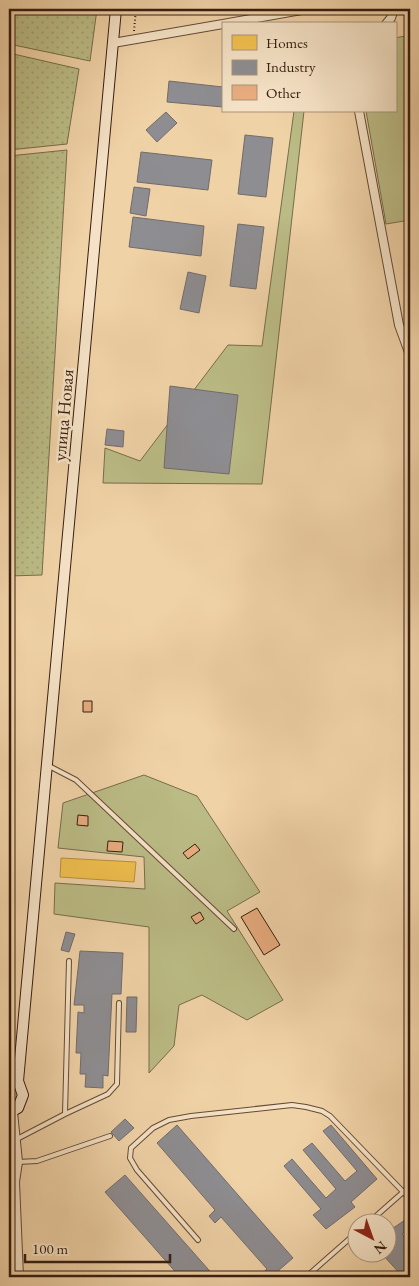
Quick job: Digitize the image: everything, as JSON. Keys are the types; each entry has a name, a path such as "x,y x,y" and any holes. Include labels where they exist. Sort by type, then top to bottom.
{"street":[{"name":"улица Новая","path":"12,1076 19,1057 46,790 116,9"},
{"path":"234,22 307,9"},
{"path":"388,22 394,9"},
{"path":"113,44 222,24"},
{"path":"359,112 399,325 410,355"},
{"path":"12,1076 23,1095 21,1102 11,1113 17,1139 18,1162 15,1182 20,1277"},
{"path":"9,1168 15,1182"}],"lane":[{"path":"48,766 76,780 234,929"},
{"path":"65,1114 69,961"},
{"path":"17,1139 108,1094 117,1084 119,1003"},
{"path":"198,1240 137,1170 130,1158 131,1148 153,1128 169,1120 292,1105 322,1111 335,1121 410,1199"},
{"path":"18,1162 37,1161 110,1136"},
{"path":"379,1214 410,1186"},
{"path":"306,1277 346,1242"}],"path":[{"path":"133,40 136,9"}],"green space":[{"path":"9,9 97,9 90,61 9,44"},
{"path":"410,35 410,220 386,224 366,112 396,112 396,38"},
{"path":"9,53 79,69 67,144 9,150"},
{"path":"294,112 304,112 262,484 103,483 105,448 140,461 228,345 262,346"},
{"path":"67,150 42,575 9,576 9,156"},
{"path":"144,775 197,796 260,892 227,911 283,1000 247,1020 202,995 179,1005 174,1046 149,1073 149,927 54,914 55,883 145,889 144,857 58,848 63,803"}],"building: Homes":[{"path":"61,858 136,862 134,882 60,877"}],"building: Industry":[{"path":"169,81 222,87 222,107 167,102"},
{"path":"166,112 177,123 157,142 146,130"},
{"path":"245,135 273,138 266,197 238,194"},
{"path":"141,152 212,160 208,190 137,182"},
{"path":"134,187 150,189 146,216 130,213"},
{"path":"133,217 204,226 201,256 129,247"},
{"path":"238,224 264,227 256,289 230,286"},
{"path":"188,272 206,276 199,313 180,309"},
{"path":"170,386 238,395 229,474 164,468"},
{"path":"107,429 124,431 123,447 105,445"},
{"path":"66,932 75,934 69,952 61,950"},
{"path":"80,951 123,953 121,994 112,994 108,1076 103,1075 103,1088 85,1087 86,1074 80,1074 81,1053 76,1053 78,1012 84,1013 84,1005 74,1005"},
{"path":"127,997 137,997 136,1032 126,1032"},
{"path":"125,1119 134,1128 119,1141 111,1132"},
{"path":"177,1125 293,1258 271,1277 258,1277 267,1269 221,1217 215,1223 209,1216 215,1210 157,1143"},
{"path":"331,1125 377,1179 351,1202 355,1207 326,1229 313,1215 321,1209 284,1166 292,1159 326,1198 336,1189 303,1150 312,1143 345,1181 357,1171 323,1131"},
{"path":"125,1175 215,1277 180,1277 105,1192"},
{"path":"405,1220 410,1227 402,1234 410,1244 410,1277 403,1277 391,1264 396,1264 396,1226"}],"building: Other":[{"path":"83,701 92,701 92,712 83,712"},
{"path":"78,815 88,816 88,826 77,825"},
{"path":"108,841 123,842 122,852 107,851"},
{"path":"195,844 200,850 188,859 183,853"},
{"path":"257,908 280,945 264,955 241,917"},
{"path":"200,912 204,919 196,924 191,917"}]}
